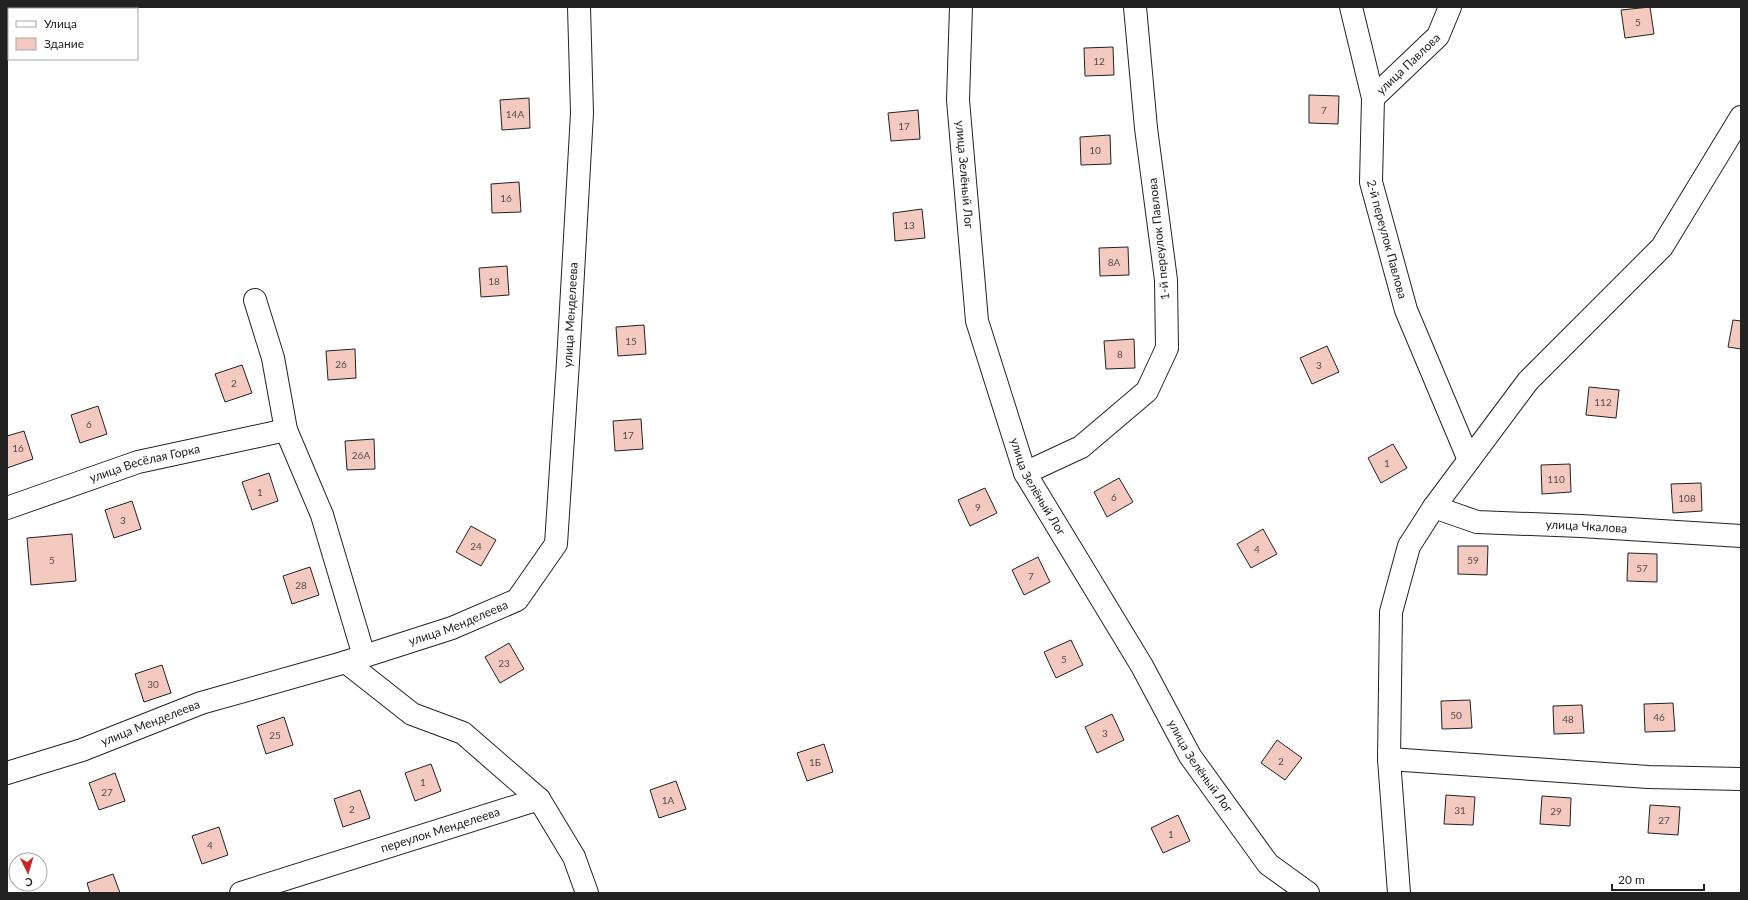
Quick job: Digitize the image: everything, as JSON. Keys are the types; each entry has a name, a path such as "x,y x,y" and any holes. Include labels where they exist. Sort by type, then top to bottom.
{"street":[{"name":"улица Менделеева","path":"7,773 82,750 200,702 355,659 452,628 517,600 556,544 582,113 579,7"},
{"path":"944,7 960,35"},
{"name":"улица Зелёный Лог","path":"961,7 958,100 977,321 1025,473 1142,666 1190,756 1268,864 1308,893"},
{"name":"1-й переулок Павлова","path":"1025,473 1080,447 1147,391 1167,348 1166,280 1146,128 1135,7"},
{"name":"2-й переулок Павлова","path":"1351,7 1372,98 1371,182 1406,310 1469,460"},
{"name":"улица Павлова","path":"1372,98 1438,36 1450,7"},
{"path":"1399,893 1389,759 1391,612 1409,546 1434,507 1528,381 1662,247 1741,117"},
{"path":"255,300 273,358 286,430 322,516 355,659 412,714 463,732 538,799 574,857 587,893"},
{"name":"улица Весёлая Горка","path":"7,508 138,462 286,430"},
{"name":"улица Чкалова","path":"1434,507 1477,522 1581,526 1710,536 1741,536"},
{"path":"1389,759 1648,777 1741,779"},
{"name":"переулок Менделеева","path":"241,893 538,799"}],"building":[{"path":"1650,7 1654,34 1625,38 1621,10"},
{"path":"1113,47 1114,75 1085,76 1084,48"},
{"path":"1309,95 1339,96 1338,124 1309,123"},
{"path":"529,98 530,128 502,130 500,100"},
{"path":"918,110 920,139 891,141 888,113"},
{"path":"1110,135 1111,164 1081,165 1080,137"},
{"path":"519,182 521,212 492,213 491,184"},
{"path":"922,209 925,238 895,241 893,213"},
{"path":"1128,247 1129,275 1100,276 1099,248"},
{"path":"507,266 509,295 481,297 479,268"},
{"path":"1733,320 1741,321 1741,349 1728,347"},
{"path":"644,325 646,354 618,356 616,327"},
{"path":"1134,339 1135,368 1106,369 1104,341"},
{"path":"1327,346 1339,372 1312,384 1300,358"},
{"path":"355,349 356,378 328,380 326,351"},
{"path":"242,365 252,393 225,402 215,374"},
{"path":"1589,387 1619,390 1616,418 1586,415"},
{"path":"98,406 107,434 80,443 71,415"},
{"path":"641,419 643,449 615,451 613,421"},
{"path":"24,431 33,459 7,468 7,436"},
{"path":"374,439 375,469 347,470 345,441"},
{"path":"1393,444 1407,468 1381,483 1368,458"},
{"path":"1570,464 1571,492 1542,494 1541,465"},
{"path":"269,473 278,501 252,510 242,482"},
{"path":"1119,478 1133,502 1107,517 1094,492"},
{"path":"1701,483 1702,511 1673,513 1671,484"},
{"path":"985,488 997,513 970,526 958,500"},
{"path":"132,501 141,529 114,538 105,510"},
{"path":"471,526 496,540 481,566 456,552"},
{"path":"1263,529 1277,554 1251,568 1237,544"},
{"path":"72,534 76,581 31,585 27,538"},
{"path":"1458,546 1488,546 1487,575 1458,574"},
{"path":"1628,553 1657,554 1657,582 1627,581"},
{"path":"1038,557 1050,582 1024,595 1012,570"},
{"path":"310,567 319,595 292,604 283,576"},
{"path":"1071,640 1083,665 1056,678 1044,652"},
{"path":"509,643 524,669 500,683 485,657"},
{"path":"162,665 171,693 144,702 135,674"},
{"path":"1470,700 1472,728 1442,729 1441,701"},
{"path":"1673,703 1675,731 1645,732 1644,704"},
{"path":"1582,705 1584,733 1554,734 1553,706"},
{"path":"1112,714 1124,740 1097,753 1085,727"},
{"path":"284,717 293,745 266,754 257,726"},
{"path":"1277,740 1302,758 1285,780 1261,763"},
{"path":"824,744 833,772 807,781 797,753"},
{"path":"431,764 441,791 415,801 405,773"},
{"path":"115,773 125,801 99,810 89,783"},
{"path":"676,781 686,809 659,818 650,790"},
{"path":"360,790 370,818 343,827 334,799"},
{"path":"1446,795 1475,797 1473,825 1444,824"},
{"path":"1542,796 1571,798 1570,826 1540,824"},
{"path":"1650,805 1680,807 1678,835 1648,833"},
{"path":"1178,815 1190,841 1163,853 1151,828"},
{"path":"219,827 228,855 202,864 192,836"},
{"path":"113,874 120,893 90,893 87,883"}]}
